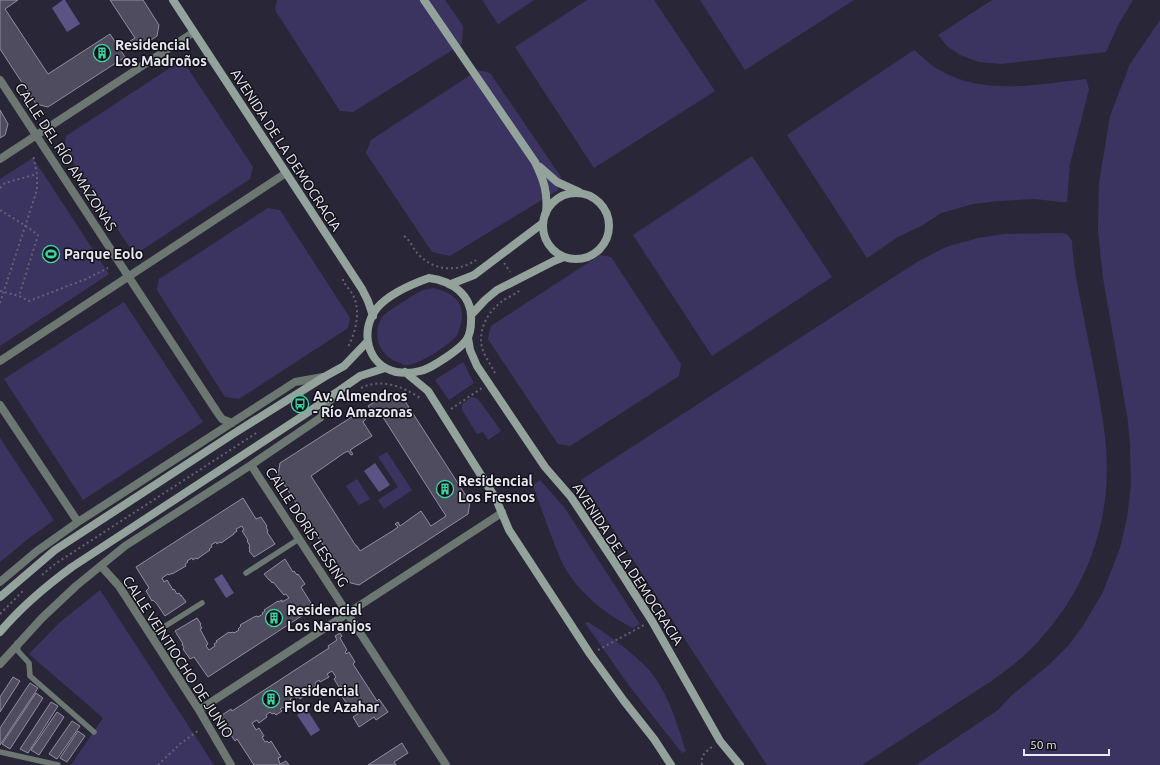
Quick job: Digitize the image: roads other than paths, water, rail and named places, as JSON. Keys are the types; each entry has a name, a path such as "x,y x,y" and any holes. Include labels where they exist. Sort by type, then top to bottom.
{"street":[{"name":"AVENIDA DE LA DEMOCRACIA","path":"173,0 350,270 362,289 373,316"},
{"path":"424,0 535,162 546,174 558,182 593,197 602,204 608,214 610,225 609,236 603,246 586,258 576,259 564,257 555,252 548,244 544,234 543,223 546,213 546,189 535,162"},
{"path":"0,159 194,32"},
{"name":"CALLE DEL RÍO AMAZONAS","path":"0,80 217,412 222,419 232,423"},
{"path":"0,361 286,174"},
{"path":"546,213 552,204 560,197 571,193 582,193"},
{"path":"451,284 474,275 543,223"},
{"path":"472,314 497,290 516,282 564,257"},
{"path":"429,278 441,280 451,284 466,298 472,314 468,338 454,352 421,371 397,372 385,368 376,361 371,352 368,342 368,333 373,316 386,300 412,284 429,278"},
{"name":"AVENIDA DE LA DEMOCRACIA","path":"468,338 470,350 477,366 545,467 571,497 652,621 720,741 740,765"},
{"path":"0,597 55,550 324,377 344,366 368,342"},
{"path":"0,632 24,606 50,583 72,567 360,376 385,368"},
{"path":"406,372 428,391 496,500 509,530 590,654 672,765"},
{"path":"0,582 33,554 78,522 295,382 324,377"},
{"path":"0,664 17,643 70,591 125,546 251,465 320,418 334,394"},
{"path":"0,405 78,522"},
{"name":"CALLE DORIS LESSING","path":"251,465 446,765"},
{"path":"132,487 153,486"},
{"path":"151,529 159,510"},
{"path":"199,710 502,512"},
{"path":"29,572 33,554"},
{"name":"CALLE VEINTIOCHO DE JUNIO","path":"101,566 119,586 199,710 231,765"}],"lane":[{"path":"246,573 299,539"},
{"path":"151,635 202,603"},
{"path":"17,643 18,651 29,663 30,676 94,732"},
{"path":"0,752 58,765"}],"place":[{"name":"Residencial Los Madroños","path":"102,53"},
{"name":"Parque Eolo","path":"51,254"},
{"name":"Av. Almendros - Río Amazonas","path":"300,404"},
{"name":"Residencial Los Fresnos","path":"445,489"},
{"name":"Residencial Los Naranjos","path":"274,618"},
{"name":"Residencial Flor de Azahar","path":"271,699"}]}
